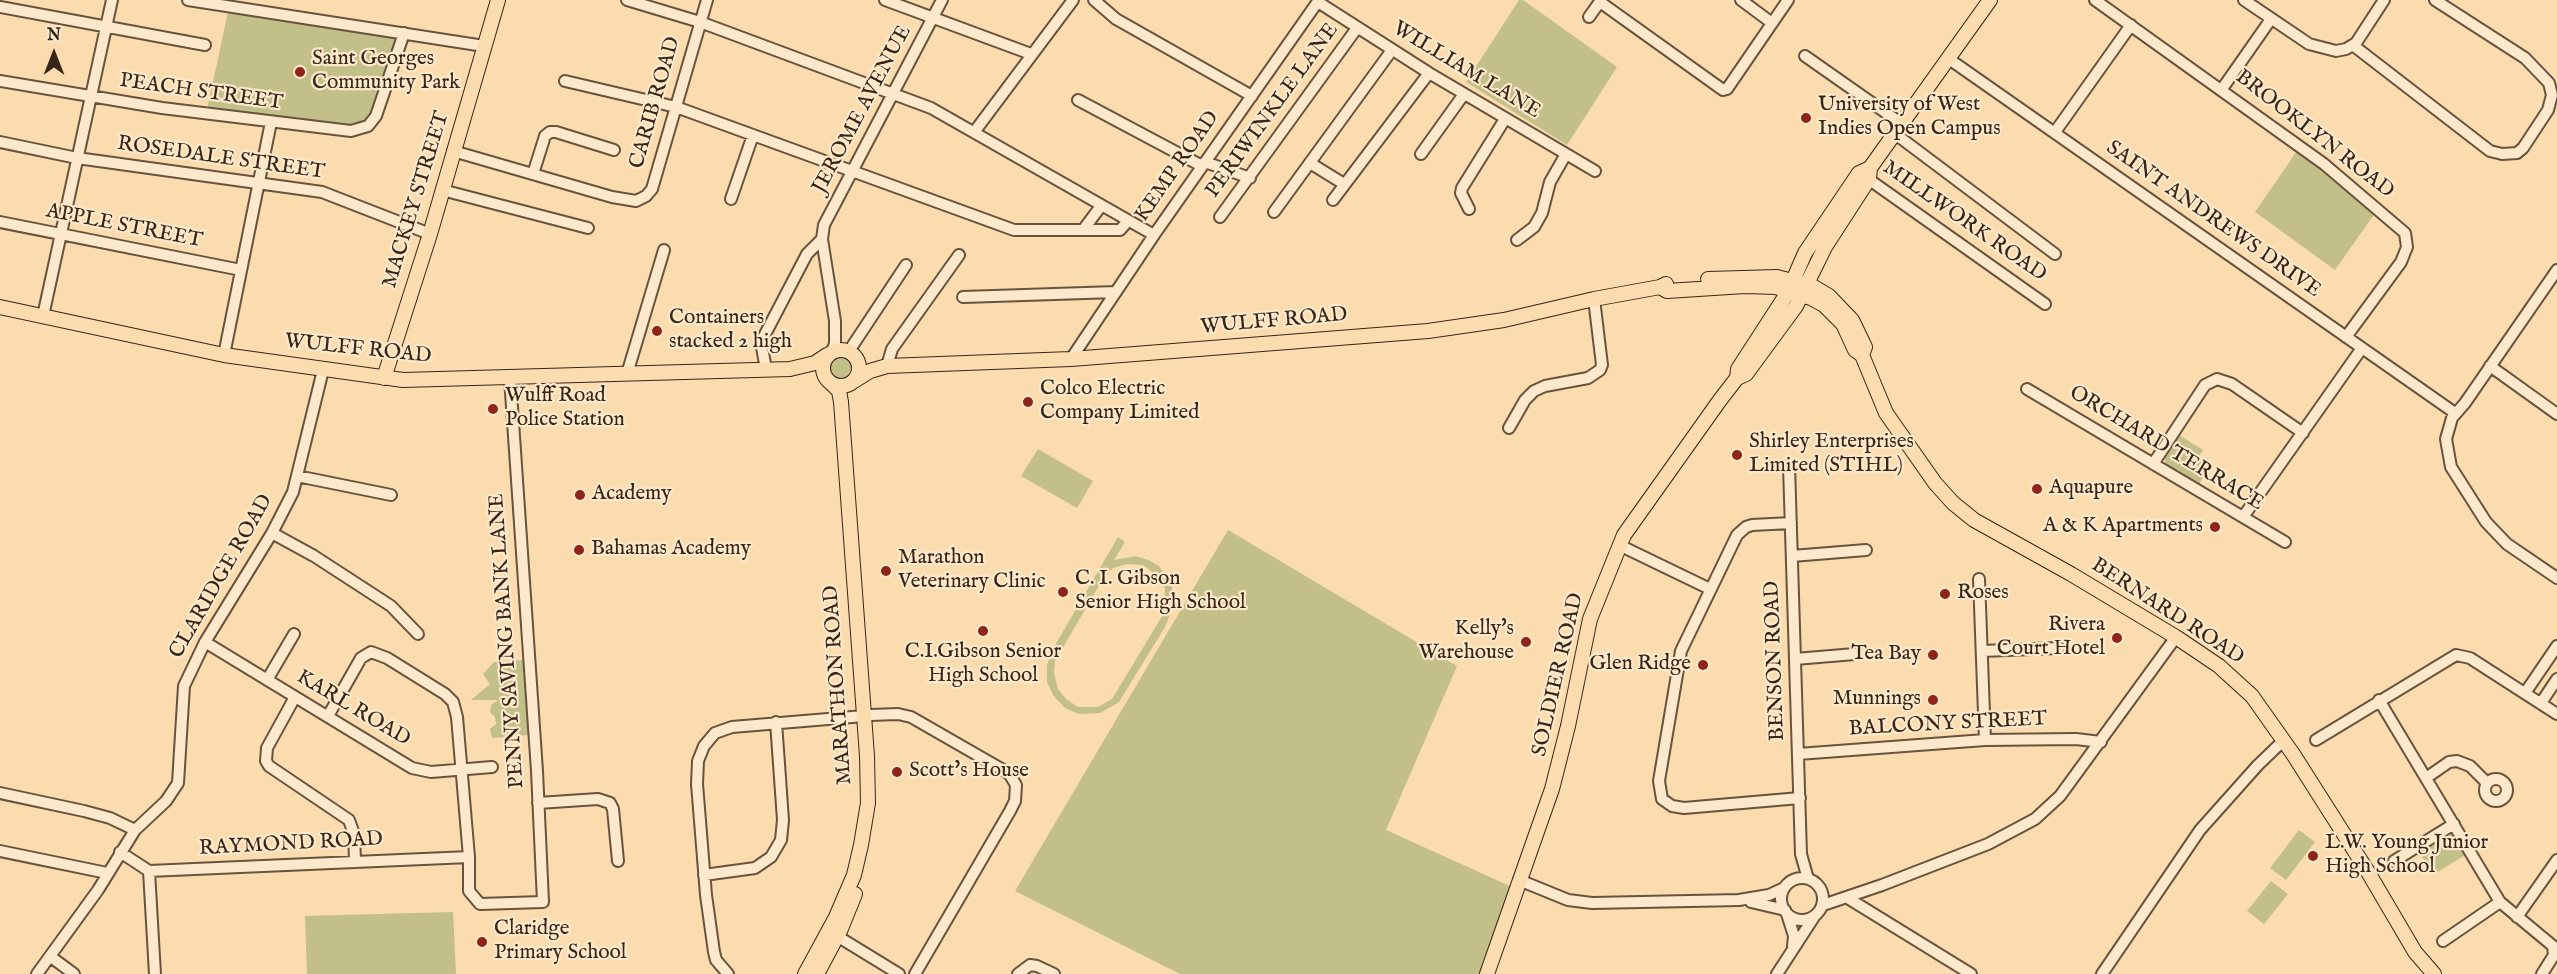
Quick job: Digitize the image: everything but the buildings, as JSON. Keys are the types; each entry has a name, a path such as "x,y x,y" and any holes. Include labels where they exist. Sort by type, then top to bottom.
{"main road":[{"name":"MACKEY STREET","path":"384,378 430,234 498,0"},
{"name":"SOLDIER ROAD","path":"1487,974 1543,818 1558,767 1590,619 1619,545 1635,519 1737,378 1738,369 1798,287 1805,253 1949,59 1984,2"},
{"name":"WULFF ROAD","path":"790,369 815,363 841,352 866,362 887,366 1071,359 1428,331 1504,320 1594,299 1660,287 1667,283 1741,276 1770,276 1798,287"},
{"name":"BERNARD ROAD","path":"1798,287 1828,296 1852,320 1865,347 1862,355 1886,413 1935,483 1953,503 1974,520 2070,573 2175,637 2219,666 2252,696 2284,740 2368,872 2415,952 2434,974"},
{"name":"WULFF ROAD","path":"0,307 224,355 403,380 790,369 812,372 831,383"},
{"path":"841,352 858,360 859,371 853,382 844,386 831,383 823,372 822,366 841,352"},
{"name":"WULFF ROAD","path":"853,382 870,371 887,366"},
{"name":"MARATHON ROAD","path":"805,974 847,894 861,845 868,788 867,715 847,406 848,391 853,382"},
{"name":"MARATHON ROAD","path":"817,974 837,936 859,884 874,819 875,786 841,402 839,391 831,383"}],"street":[{"path":"43,316 112,0"},
{"path":"188,0 484,46"},
{"path":"627,0 700,22 931,108 1154,235"},
{"name":"CARIB ROAD","path":"453,151 612,197 636,201 646,196 652,189 707,0"},
{"path":"885,0 1031,54"},
{"name":"JEROME AVENUE","path":"841,352 822,239 828,216 942,0"},
{"path":"975,131 1073,0"},
{"path":"1094,0 1116,19 1252,96"},
{"path":"1741,0 1772,23"},
{"path":"1588,17 1600,1 1723,90 1727,89 1788,0"},
{"name":"BROOKLYN ROAD","path":"2095,0 2324,164 2405,233 2407,247 2401,262 2346,337"},
{"path":"2244,0 2301,40 2316,47 2336,51 2354,46 2384,0"},
{"path":"2354,46 2490,151 2502,154 2517,153 2523,148 2550,106 2552,95 2549,83 2525,58 2435,0"},
{"name":"KEMP ROAD","path":"1071,359 1154,235 1318,1"},
{"name":"WILLIAM LANE","path":"1318,1 1429,73 1595,171"},
{"path":"0,7 205,45"},
{"path":"2222,89 2271,19"},
{"path":"2055,132 2132,25"},
{"name":"PERIWINKLE LANE","path":"1220,218 1357,28"},
{"name":"PEACH STREET","path":"0,81 162,108 343,131 357,130 368,126 376,116 404,33"},
{"path":"1274,212 1392,50"},
{"path":"1805,56 2055,254"},
{"name":"SAINT ANDREWS DRIVE","path":"1949,59 2455,413"},
{"path":"1333,200 1429,73"},
{"path":"565,81 676,107 994,225 1014,230 1120,230 1128,221"},
{"path":"1420,154 1464,94"},
{"path":"1078,100 1203,164 1250,178"},
{"path":"1469,209 1461,193 1462,188 1505,118"},
{"path":"224,355 271,122"},
{"path":"533,174 545,136 550,132 614,150"},
{"path":"731,199 753,135"},
{"name":"ROSEDALE STREET","path":"0,142 77,158 322,192 430,234"},
{"path":"1517,240 1534,227 1542,213 1550,182 1566,154"},
{"path":"1310,163 1344,184"},
{"name":"MILLWORK ROAD","path":"1866,173 2046,304"},
{"path":"442,190 588,228"},
{"path":"1083,230 1101,206"},
{"name":"APPLE STREET","path":"0,222 241,270"},
{"name":"JEROME AVENUE","path":"766,369 761,342 807,254 822,239"},
{"path":"627,374 664,250"},
{"path":"887,366 892,349 959,255"},
{"path":"841,352 906,265"},
{"path":"2557,270 2455,413 2448,427 2446,447 2451,467 2486,522 2500,537 2557,578"},
{"path":"963,297 1116,292"},
{"path":"1509,428 1525,399 1534,391 1545,386 1588,378 1600,370 1602,364 1594,299"},
{"path":"2243,517 2362,348"},
{"path":"2490,366 2557,414"},
{"name":"CLARIDGE ROAD","path":"37,974 98,890 135,830 166,801 178,783 184,686 205,642 272,533 293,492 323,370"},
{"name":"PENNY SAVING BANK LANE","path":"469,857 469,891 480,904 543,902 510,378"},
{"path":"2153,464 2205,385 2217,379 2232,384 2303,433"},
{"name":"ORCHARD TERRACE","path":"2027,389 2285,542"},
{"name":"BENSON ROAD","path":"1789,466 1801,854"},
{"path":"297,476 391,495"},
{"path":"1791,523 1752,525 1741,530 1685,639 1678,663 1660,772 1660,795 1666,803 1684,808 1800,798"},
{"path":"272,533 314,556 391,606 418,634"},
{"path":"1619,545 1710,589"},
{"path":"1792,556 1866,550"},
{"path":"1979,579 1985,740"},
{"path":"267,680 294,634"},
{"path":"1777,974 1823,905 1988,844 2024,826 2041,814 2060,796 2101,742 2175,637"},
{"name":"KARL ROAD","path":"205,642 412,768 431,772 492,766"},
{"path":"2525,693 2557,646"},
{"path":"1982,651 2059,648"},
{"path":"328,716 361,658 366,654 376,652 437,688 453,702 457,717 469,857"},
{"path":"1795,659 1855,654"},
{"path":"2316,740 2456,655 2470,657 2557,714"},
{"path":"2541,703 2557,680"},
{"path":"295,697 267,748 266,761 269,766 349,820 354,834 355,861"},
{"path":"2379,700 2500,902 2555,949 2554,955 2542,974"},
{"path":"728,974 716,960 714,952 704,875 697,784 698,761 704,746 715,733 724,729 776,722 891,713 911,717 1005,771 1016,785 1015,801 1010,811 915,974"},
{"path":"704,875 755,868 771,857 781,840 783,820 776,722"},
{"name":"BALCONY STREET","path":"1798,754 1985,740 2076,739 2101,742"},
{"path":"2102,974 2200,830 2258,765 2284,740"},
{"path":"2426,778 2449,762 2457,760 2470,766 2487,783"},
{"path":"0,793 110,818 135,830"},
{"path":"538,803 598,800 610,803 613,809 618,861"},
{"path":"2394,861 2454,824"},
{"path":"0,851 107,873"},
{"path":"120,852 149,871 155,974"},
{"path":"1519,880 1569,900 1592,903 1739,900 1769,895 1784,888 1794,879 1801,854"},
{"path":"1801,854 1808,879"},
{"name":"RAYMOND ROAD","path":"149,871 469,857"},
{"path":"2517,917 2557,860"},
{"path":"1794,879 1808,879 1819,885 1823,905"},
{"path":"1784,888 1781,902 1794,936 1793,947"},
{"path":"1822,891 1844,897 1958,970 1971,974"},
{"path":"1739,900 1767,904 1799,920 1814,917"},
{"path":"2443,941 2500,902"},
{"path":"837,936 899,974"},
{"path":"51,957 74,974"},
{"path":"1018,974 1030,965 1054,974"}],"shaded area":[{"path":"1519,0 1523,0 1617,67 1567,145 1466,82"},
{"name":"Saint Georges Community Park","path":"228,12 396,37 371,115 359,127 207,110"},
{"path":"2297,151 2375,213 2335,270 2255,212"},
{"path":"840,356 848,359 851,367 848,375 840,378 832,375 829,367 832,359"},
{"path":"2176,433 2203,450 2198,458 2210,466 2199,484 2166,464 2164,453"},
{"path":"1038,449 1093,481 1077,508 1021,476"},
{"path":"1228,530 1457,666 1386,830 1512,887 1482,974 1180,974 1015,891"},
{"path":"1118,537 1125,542 1114,560 1136,556 1148,560 1159,566 1172,586 1172,609 1165,627 1119,702 1100,713 1079,714 1065,708 1053,695 1047,682 1047,665 1054,647","holes":["1127,564 1143,565 1158,576 1165,589 1164,613 1112,699 1098,707 1078,707 1066,699 1058,689 1054,673 1055,661 1104,577 1113,568"]},
{"path":"524,660 529,735 492,738 490,729 496,724 495,717 490,712 491,705 498,700 471,700 490,684 483,674 494,662"},
{"path":"2299,830 2315,842 2286,880 2270,868"},
{"path":"2452,834 2465,855 2433,875 2420,853"},
{"path":"2271,881 2288,894 2264,924 2247,911"},
{"path":"453,912 456,974 307,974 305,916"}],"place":[{"name":"Saint Georges Community Park","path":"300,72"},
{"name":"University of West Indies Open Campus","path":"1806,118"},
{"name":"Containers stacked 2 high","path":"657,331"},
{"name":"Colco Electric Company Limited","path":"1028,402"},
{"name":"Wulff Road Police Station","path":"493,409"},
{"name":"Shirley Enterprises Limited (STIHL)","path":"1737,455"},
{"name":"Aquapure","path":"2037,489"},
{"name":"Academy","path":"580,495"},
{"name":"A & K Apartments","path":"2215,527"},
{"name":"Bahamas Academy","path":"579,550"},
{"name":"Marathon Veterinary Clinic","path":"886,571"},
{"name":"C. I. Gibson Senior High School","path":"1063,592"},
{"name":"Roses","path":"1945,594"},
{"name":"C.I.Gibson Senior High School","path":"983,631"},
{"name":"Rivera Court Hotel","path":"2117,638"},
{"name":"Kelly's Warehouse","path":"1526,642"},
{"name":"Tea Bay","path":"1933,655"},
{"name":"Glen Ridge","path":"1703,665"},
{"name":"Munnings","path":"1933,700"},
{"name":"Scott's House","path":"897,772"},
{"name":"L.W. Young Junior High School","path":"2313,856"},
{"name":"Claridge Primary School","path":"482,942"}]}
